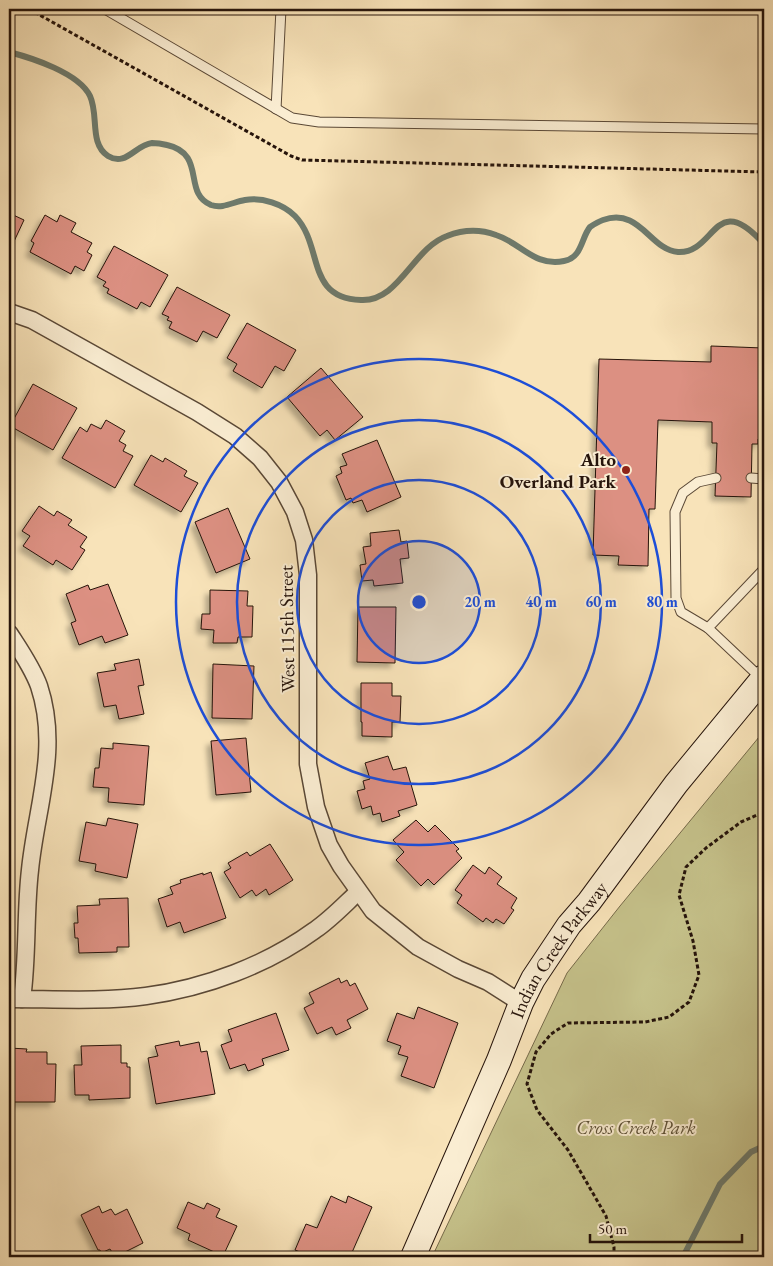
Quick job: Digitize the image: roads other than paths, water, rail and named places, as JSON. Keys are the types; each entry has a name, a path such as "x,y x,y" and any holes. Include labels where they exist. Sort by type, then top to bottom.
{"street":[{"name":"West 115th Street","path":"9,312 32,320 197,412 235,436 260,458 279,482 295,512 302,533 308,574 308,764 316,807 330,845 340,866 373,911 418,947 458,969 488,982 521,1003"},
{"path":"9,633 30,667 39,687 48,730 48,762 32,852 26,903 26,971 16,999 95,999 146,996 198,985 246,968 289,947 330,918 358,892"},
{"name":"Indian Creek Parkway","path":"413,1257 499,1060 521,1003 533,979 569,925 589,902 676,784 763,678"}],"lane":[{"path":"105,9 292,118 319,122 764,129"},
{"path":"276,108 281,9"},
{"path":"716,478 698,482 683,493 675,512 676,598 681,612 708,628 763,678"},
{"path":"752,478 764,479"},
{"path":"708,628 764,569"}],"waterway":[{"path":"9,52 54,68 76,80 84,88 93,104 98,144 108,156 120,159 140,147 152,143 167,145 187,156 198,192 202,199 211,205 228,205 252,199 272,202 285,208 295,216 304,228 323,280 331,290 343,297 361,300 374,298 386,293 435,242 447,236 465,231 477,231 496,235 513,243 536,258 553,262 564,261 574,256 578,252 590,227 603,220 616,218 626,219 636,224 668,250 678,252 691,250 725,222 735,222 748,228 764,244"},
{"path":"683,1257 720,1184 751,1152 764,1146"}],"place":[{"name":"Alto Overland Park","path":"626,470"}],"park label":[{"name":"Cross Creek Park","path":"636,1127"}]}
